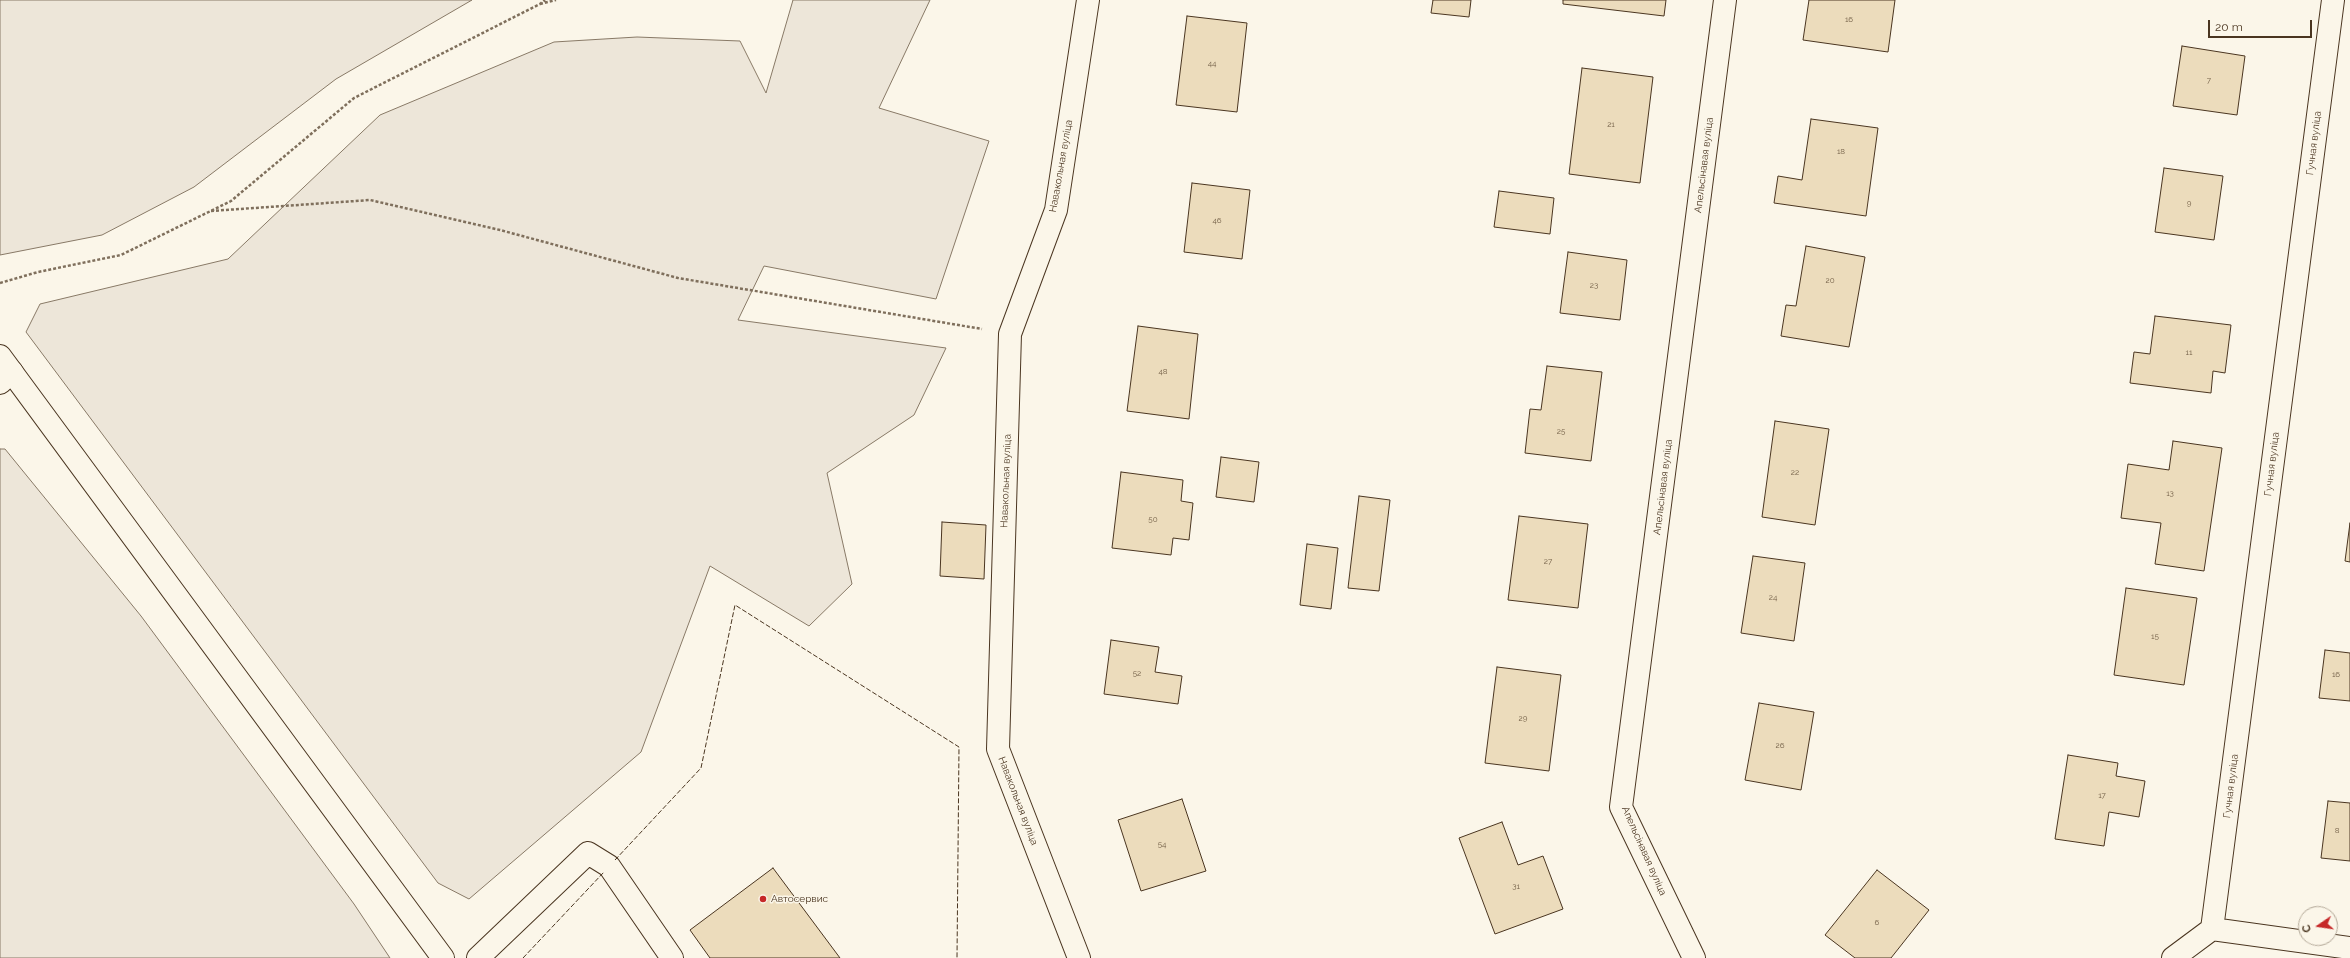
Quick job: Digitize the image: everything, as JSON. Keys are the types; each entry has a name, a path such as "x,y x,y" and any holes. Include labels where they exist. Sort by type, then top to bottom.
{"street":[{"name":"Навакольная вуліца","path":"1079,958 998,749 1010,334 1056,210 1088,0"},
{"name":"Апельсінавая вуліца","path":"1694,958 1621,807 1726,0"},
{"name":"Гучная вуліца","path":"2212,929 2333,0"},
{"path":"4,370 443,958"},
{"path":"478,958 588,853 609,866 672,958"},
{"path":"2173,958 2212,929 2350,948"}],"path":[{"path":"0,283 38,272 121,255 211,211 231,200 354,98 540,4 545,0"},
{"path":"540,4 556,0"},
{"path":"211,211 370,200 500,230 678,278 1010,334"}],"shaded area":[{"path":"0,0 472,0 336,79 194,187 102,235 0,255"},
{"path":"793,0 930,0 879,108 989,141 936,299 764,266 738,320 946,348 914,415 827,473 852,584 809,626 710,566 641,752 469,899 438,883 26,332 40,304 228,259 380,115 554,42 637,37 740,41 766,93"},
{"path":"0,449 5,449 141,616 354,904 390,958 0,958"}],"building":[{"path":"1433,0 1471,0 1469,17 1431,13"},
{"path":"1563,0 1666,0 1664,16 1563,4"},
{"path":"1809,0 1895,0 1888,52 1803,40"},
{"path":"1187,16 1247,23 1237,112 1176,105"},
{"path":"2182,46 2245,56 2237,115 2173,106"},
{"path":"1582,68 1653,77 1640,183 1569,174"},
{"path":"1811,119 1878,128 1866,216 1774,203 1778,176 1802,180"},
{"path":"2164,168 2223,176 2214,240 2155,232"},
{"path":"1192,183 1250,190 1242,259 1184,252"},
{"path":"1499,191 1554,198 1550,234 1494,227"},
{"path":"1806,246 1865,257 1849,347 1781,336 1786,305 1796,306"},
{"path":"1568,252 1627,260 1620,320 1560,313"},
{"path":"2155,316 2231,325 2225,373 2213,371 2211,393 2130,383 2134,352 2150,354"},
{"path":"1138,326 1198,334 1189,419 1127,411"},
{"path":"1547,366 1602,372 1591,461 1525,453 1530,409 1541,410"},
{"path":"1775,421 1829,429 1815,525 1762,517"},
{"path":"2173,441 2222,448 2204,571 2155,564 2161,523 2121,518 2128,464 2169,470"},
{"path":"1221,457 1259,462 1254,502 1216,497"},
{"path":"1121,472 1183,480 1181,501 1193,503 1189,540 1173,538 1171,555 1112,548"},
{"path":"1359,496 1390,500 1379,591 1348,588"},
{"path":"1519,516 1588,524 1578,608 1508,600"},
{"path":"942,522 986,525 984,579 940,576"},
{"path":"2350,523 2350,562 2345,561"},
{"path":"1307,544 1338,548 1331,609 1300,605"},
{"path":"1753,556 1805,563 1794,641 1741,633"},
{"path":"2126,588 2197,598 2184,685 2114,675"},
{"path":"1111,640 1159,647 1155,672 1182,676 1178,704 1104,694"},
{"path":"2325,650 2350,653 2350,701 2319,698"},
{"path":"1497,667 1561,675 1549,771 1485,763"},
{"path":"1759,703 1814,712 1801,790 1745,780"},
{"path":"2068,755 2118,763 2116,776 2145,781 2139,817 2109,812 2104,846 2055,839"},
{"path":"1182,799 1206,871 1141,891 1118,820"},
{"path":"2328,801 2350,803 2350,861 2321,858"},
{"path":"1502,822 1518,865 1543,856 1563,909 1495,934 1459,838"},
{"name":"Автосервис","path":"773,868 840,958 710,958 690,930"},
{"path":"1877,870 1929,910 1891,958 1855,958 1825,935"}],"fence":[{"path":"615,860 701,768 735,605 959,747 957,958"},
{"path":"523,958 604,872"}],"place":[{"name":"Автосервис","path":"763,899"}]}
